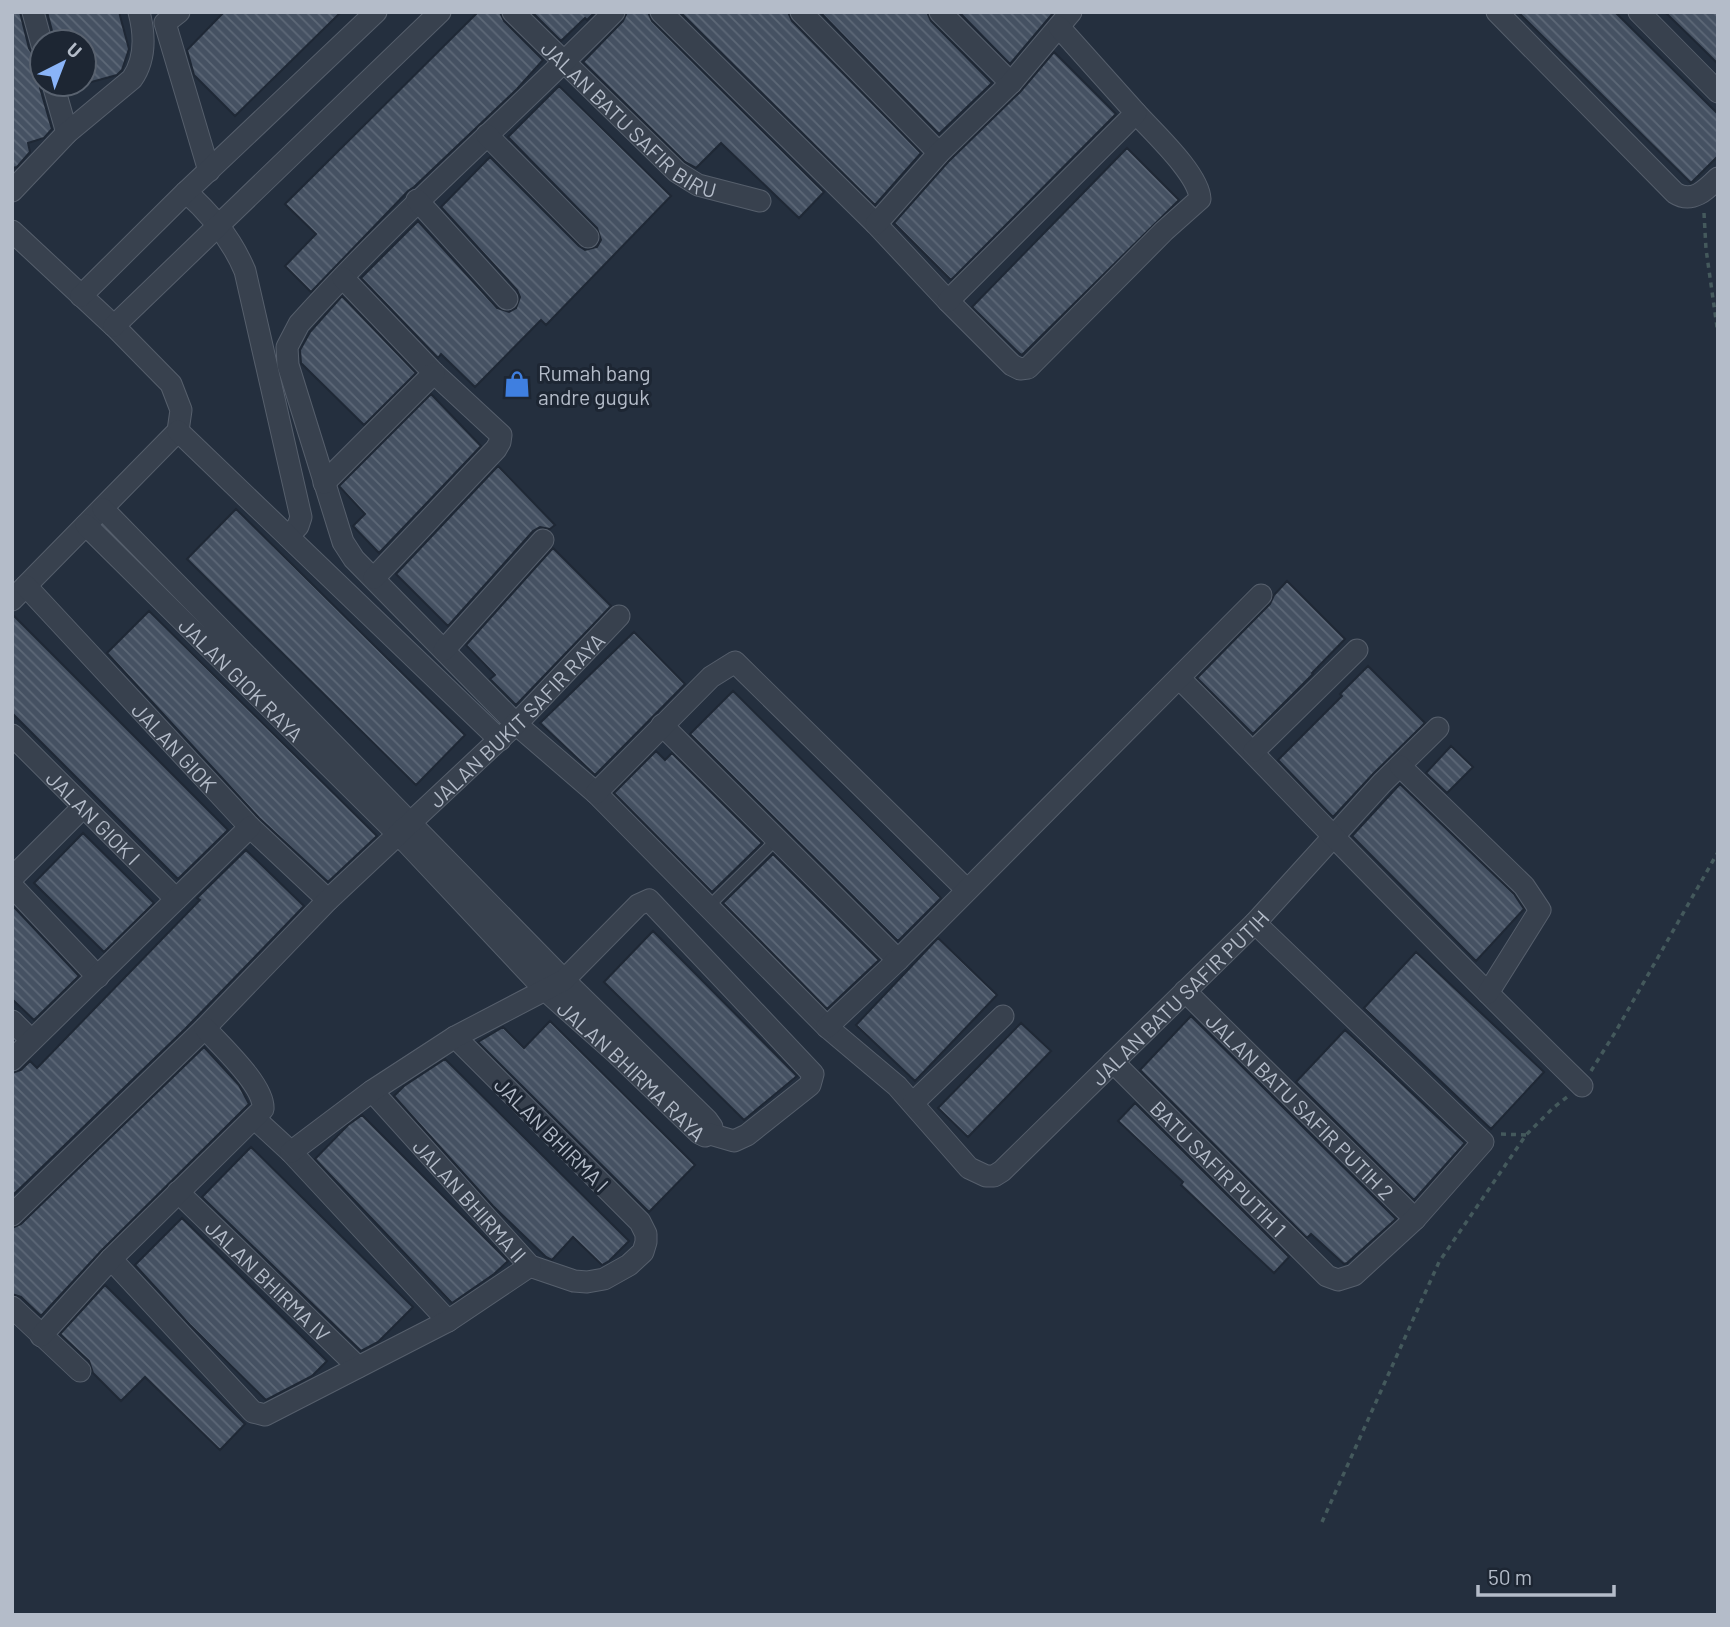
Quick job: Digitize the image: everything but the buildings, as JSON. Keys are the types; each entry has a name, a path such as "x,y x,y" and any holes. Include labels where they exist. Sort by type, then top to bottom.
{"street":[{"path":"12,191 67,133 132,79 143,51 139,12"},
{"path":"81,296 376,12"},
{"path":"114,326 216,222 440,12"},
{"name":"JALAN BATU SAFIR BIRU","path":"513,12 686,178 698,186 760,201"},
{"path":"315,493 287,347 299,324 417,200 565,62 614,12"},
{"path":"661,12 876,224 1012,365 1020,369 1028,368 1164,231 1198,201 1200,192 1188,172 1136,113 1065,20 1011,83 939,153 876,224"},
{"path":"801,12 939,153"},
{"path":"940,12 1011,83"},
{"path":"1497,12 1675,193 1686,197 1711,186"},
{"path":"1639,12 1718,92"},
{"path":"169,16 198,185 216,222 240,257 315,493 348,552 444,650 507,732"},
{"path":"57,98 67,133"},
{"path":"948,301 1136,113"},
{"path":"487,135 588,237"},
{"path":"417,200 508,299"},
{"path":"12,231 114,326 171,384 181,410 178,431 19,593"},
{"path":"343,278 434,373 501,435 500,442 374,578"},
{"path":"288,536 298,526 315,493 434,373"},
{"path":"178,431 288,536 507,732 596,793 827,1027 913,1103 1003,1016"},
{"name":"JALAN GIOK RAYA","path":"103,509 403,828"},
{"name":"JALAN GIOK RAYA","path":"86,525 403,828"},
{"path":"444,650 543,540"},
{"path":"146,585 162,569"},
{"name":"JALAN GIOK","path":"19,593 250,827 328,900"},
{"path":"827,1027 898,960 1261,595"},
{"name":"JALAN BUKIT SAFIR RAYA","path":"12,1215 205,1028 328,900 507,732 619,616"},
{"path":"1254,751 1357,650"},
{"path":"596,793 711,677 735,662 967,890"},
{"path":"1180,679 1582,1086"},
{"path":"662,725 898,960"},
{"name":"JALAN BATU SAFIR PUTIH","path":"913,1103 969,1168 986,1176 994,1176 1002,1171 1255,923 1438,728"},
{"name":"JALAN GIOK I","path":"12,735 176,899"},
{"path":"1400,766 1524,886 1540,910 1488,993"},
{"path":"12,878 82,807"},
{"path":"12,1060 250,827"},
{"name":"JALAN BHIRMA RAYA","path":"403,828 707,1120 712,1127 710,1134 705,1136 699,1133 545,990 407,843 403,828"},
{"path":"12,886 98,977"},
{"path":"291,1152 372,1091 455,1037 564,980 638,905 649,900 813,1074 810,1085 747,1135 734,1140 710,1134"},
{"path":"1255,923 1483,1142 1415,1219"},
{"name":"JALAN BATU SAFIR PUTIH 2","path":"1185,991 1415,1219"},
{"path":"12,1021 31,1040"},
{"path":"41,1336 111,1259 263,1108 261,1094 205,1028"},
{"name":"JALAN BHIRMA I","path":"455,1037 640,1222 646,1234"},
{"name":"BATU SAFIR PUTIH 1","path":"1113,1062 1327,1276 1338,1280 1354,1275 1415,1219"},
{"name":"JALAN BHIRMA II","path":"372,1091 530,1266 574,1281 604,1279 629,1265 643,1252 646,1234"},
{"path":"254,1118 291,1152 448,1321"},
{"name":"JALAN BHIRMA IV","path":"178,1192 358,1367"},
{"path":"111,1259 253,1412 260,1415 265,1415 448,1321 530,1266"},
{"path":"12,1307 80,1371"}],"lane":[{"path":"708,907 777,839"}],"path":[{"path":"1711,186 1706,249 1718,334"},
{"path":"1322,1522 1439,1262 1526,1135 1553,1108 1582,1086 1718,852"},
{"path":"1483,1142 1495,1135 1526,1135"}],"place":[{"name":"Rumah bang andre guguk","path":"517,384"}]}
